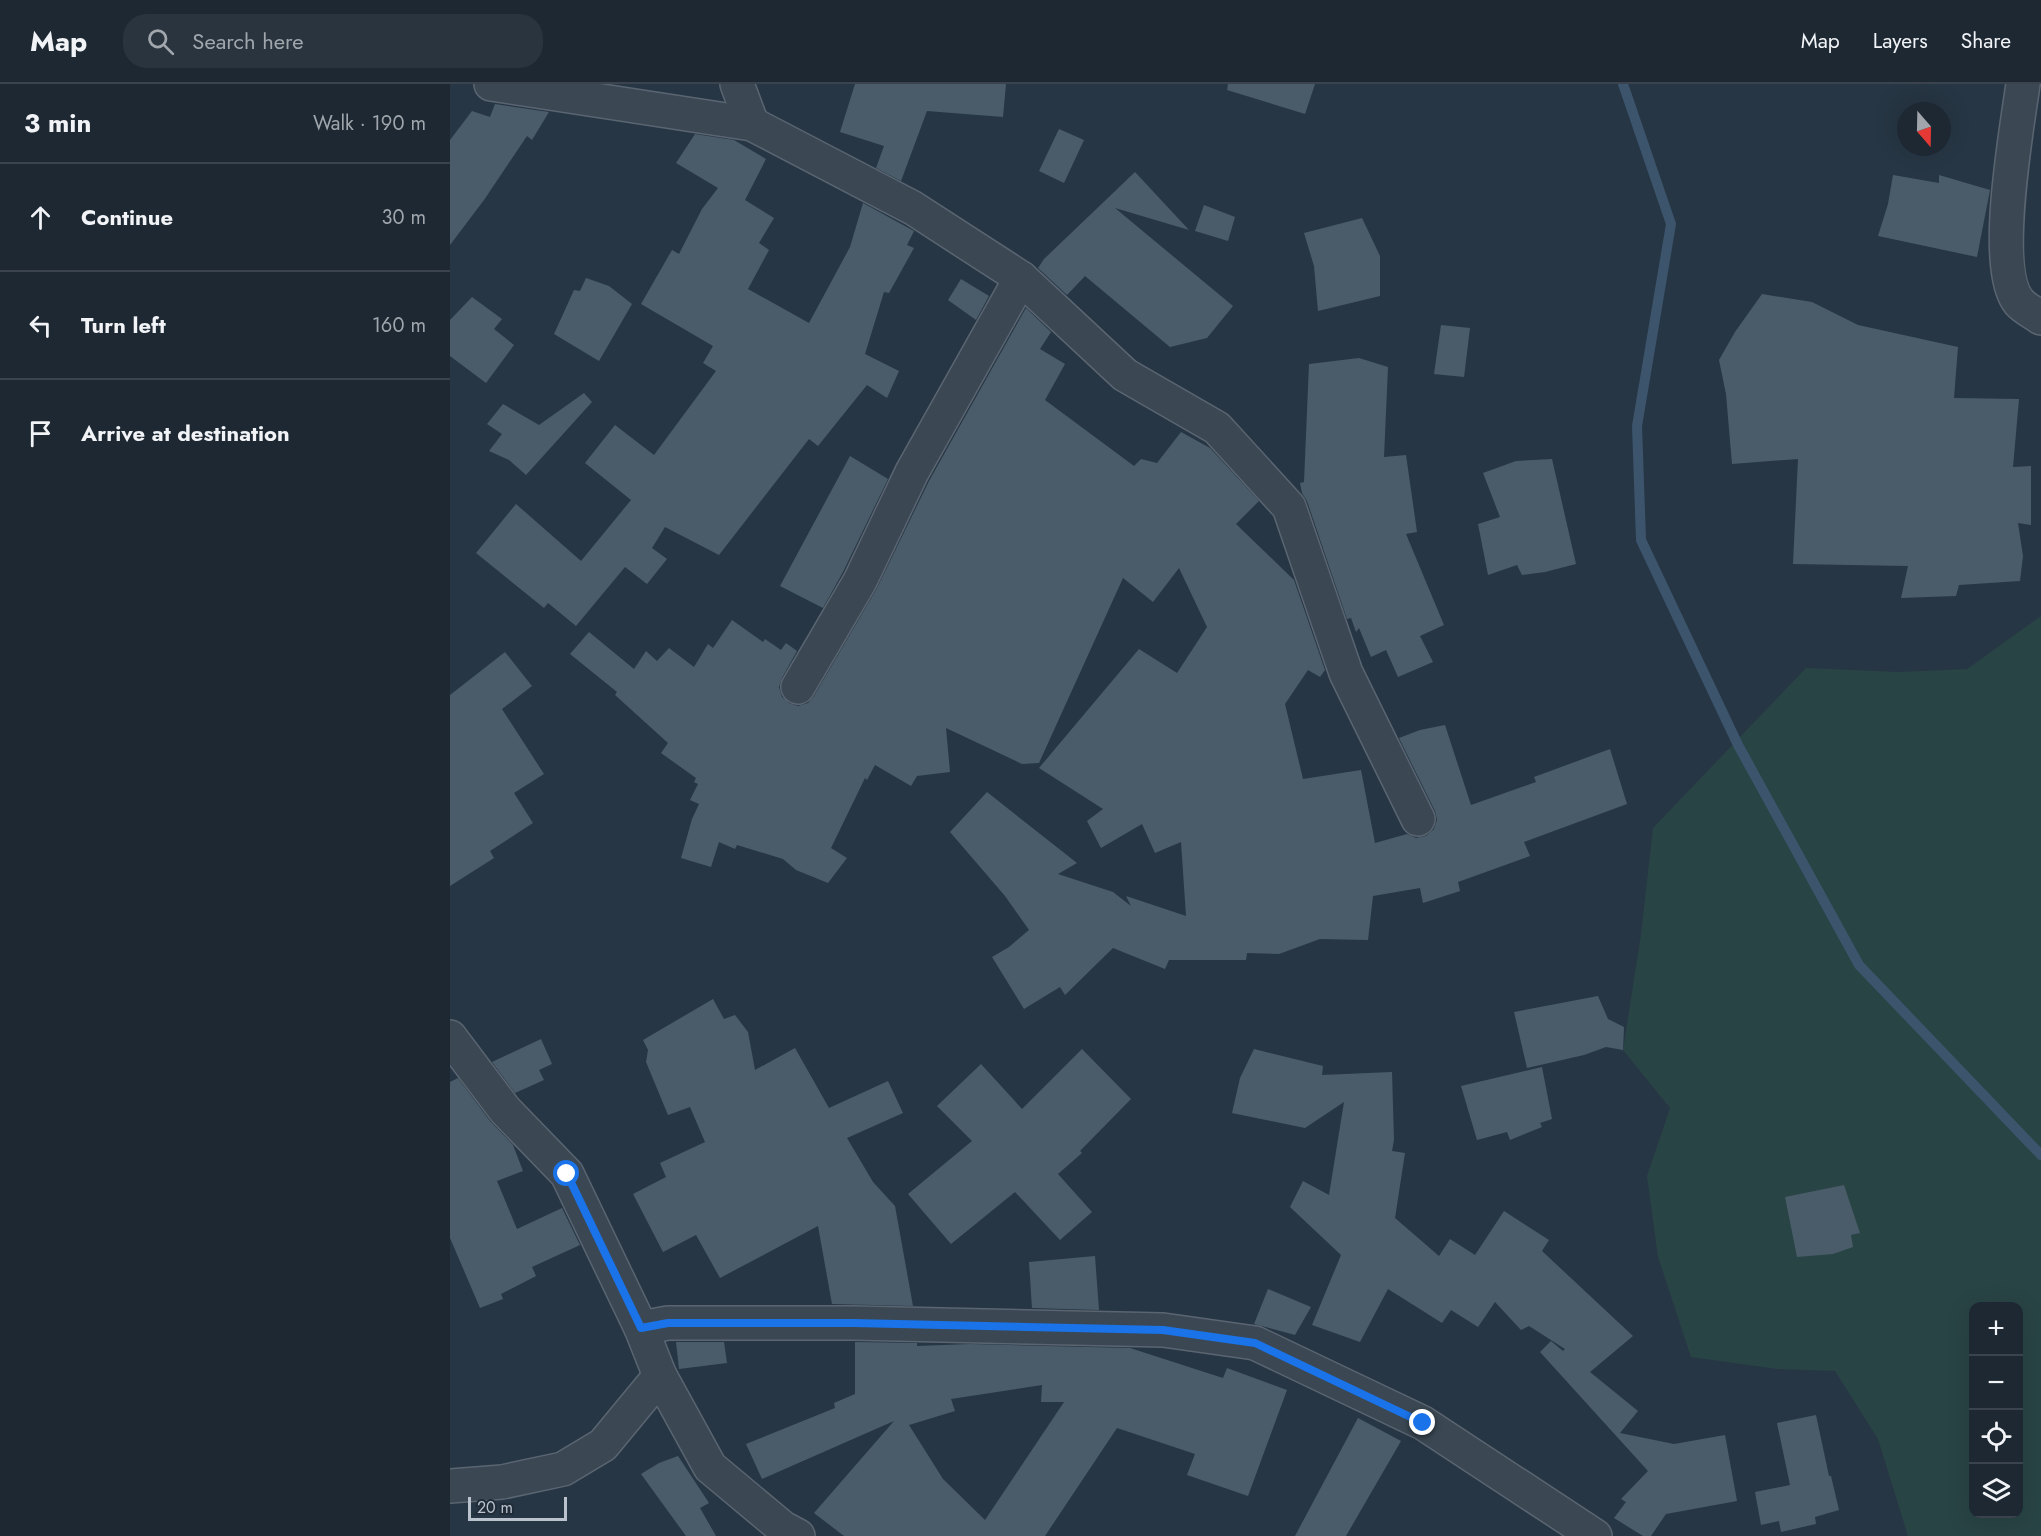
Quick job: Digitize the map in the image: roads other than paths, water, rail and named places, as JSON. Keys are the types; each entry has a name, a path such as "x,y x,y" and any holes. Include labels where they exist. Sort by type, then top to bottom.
{"street":[{"path":"491,84 752,124 913,208 1020,278 1125,375 1217,428 1289,507 1346,673 1418,819"},
{"path":"737,84 752,124"},
{"path":"2023,84 2007,203 2006,260 2008,275 2018,301 2041,318"},
{"path":"798,687 860,581 912,472 1020,278"},
{"path":"450,1037 505,1110 567,1174 641,1328 660,1376 710,1467 783,1528 798,1536"},
{"path":"641,1328 668,1323 820,1323 1128,1329 1163,1330 1255,1343 1423,1423 1595,1536"},
{"path":"450,1486 502,1482 563,1469 603,1445 660,1376"}],"waterway":[{"path":"1623,84 1671,224 1637,426 1641,540 1738,745 1859,965 2041,1155"}]}
